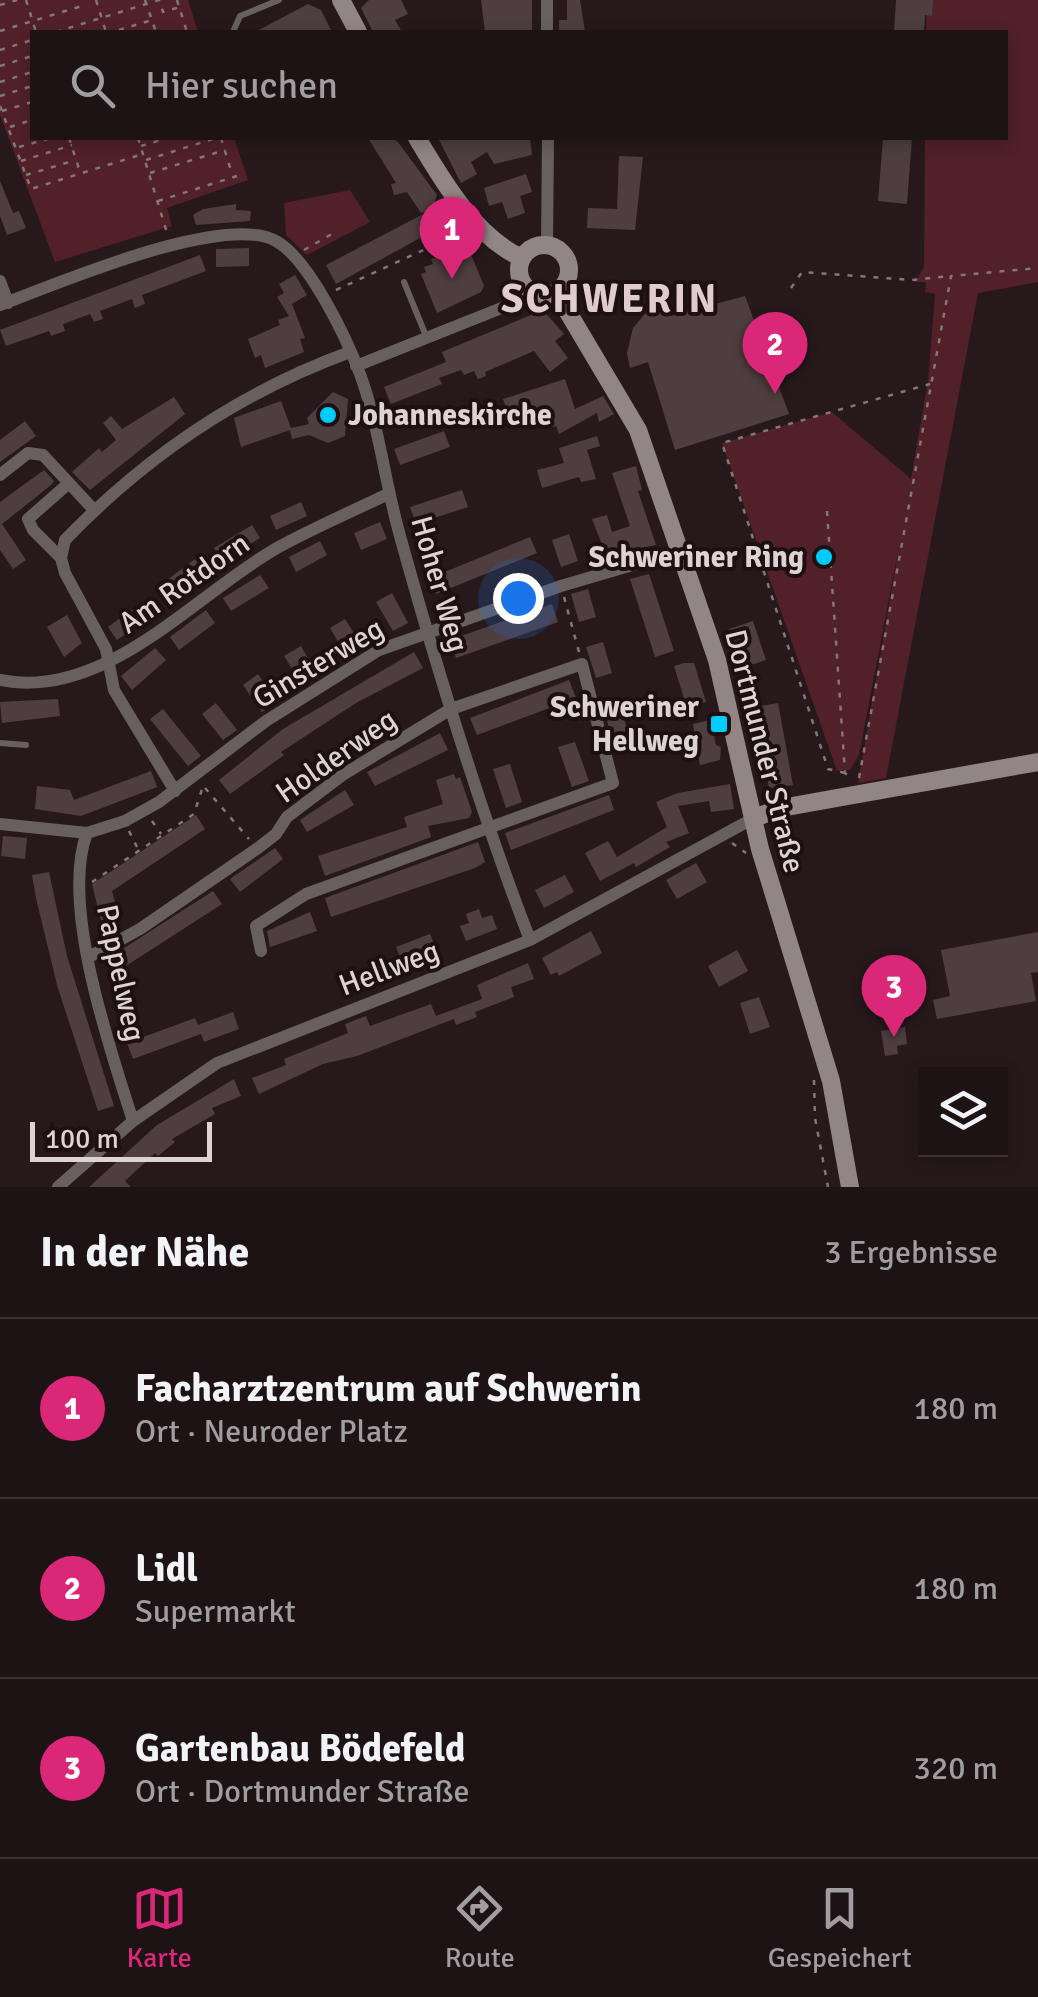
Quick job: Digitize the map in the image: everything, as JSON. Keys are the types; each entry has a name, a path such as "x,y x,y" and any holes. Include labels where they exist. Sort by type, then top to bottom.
{"main road":[{"path":"341,0 357,30"},
{"path":"418,140 478,222 499,245 522,258"},
{"path":"547,245 559,250 568,263 568,278 556,292 540,294 527,288 520,274 522,258 534,246 547,245"},
{"name":"Dortmunder Straße","path":"556,292 638,430 721,674 754,818 831,1081 850,1187"},
{"path":"754,818 780,808 1038,762"}],"street":[{"path":"547,0 547,30"},
{"path":"547,245 548,140"},
{"path":"0,281 4,304 172,246 225,234 256,234 275,240 294,256"},
{"name":"Hoher Weg","path":"294,256 353,359 426,632 486,827 530,940"},
{"path":"61,558 65,540 94,510 180,438 254,394 427,338 509,305 527,288"},
{"path":"0,475 28,454 43,456 94,510"},
{"path":"69,483 28,520 32,530 61,558 108,662 114,690 175,791"},
{"name":"Am Rotdorn","path":"0,680 42,681 120,659 211,589 278,547 388,494"},
{"name":"Ginsterweg","path":"0,824 87,833 125,821 199,781 312,691 378,650 562,586 680,551"},
{"path":"261,951 256,926 306,894 614,782 582,664"},
{"name":"Holderweg","path":"89,958 140,929 258,848 276,834 286,816 344,774 451,709 582,664"},
{"name":"Hellweg","path":"58,1187 133,1121 217,1063 530,940 754,818"},
{"name":"Pappelweg","path":"87,833 82,848 80,889 89,958 106,1037 133,1121"}],"lane":[{"path":"234,30 240,16 278,0"},
{"path":"404,282 427,338"},
{"path":"0,744 26,744"}],"path":[{"path":"0,5 16,0"},
{"path":"26,0 35,30"},
{"path":"96,0 105,30"},
{"path":"63,30 146,2 159,0 163,12 180,8"},
{"path":"177,0 187,30"},
{"path":"146,2 155,30"},
{"path":"0,31 85,5"},
{"path":"119,30 152,20"},
{"path":"0,50 30,41"},
{"path":"0,66 30,57"},
{"path":"0,82 30,73"},
{"path":"0,96 30,87"},
{"path":"30,102 1,109 30,189 143,154"},
{"path":"8,128 30,121"},
{"path":"16,148 44,140"},
{"path":"71,140 80,174"},
{"path":"138,140 172,246"},
{"path":"140,146 156,140"},
{"path":"144,160 211,140"},
{"path":"157,201 235,176 219,140"},
{"path":"20,161 72,145"},
{"path":"149,174 225,150"},
{"path":"26,175 76,160"},
{"path":"321,298 478,222"},
{"path":"294,256 337,231"},
{"path":"790,288 802,272 912,280 1038,268"},
{"path":"930,384 722,443 828,768 836,774 845,773 858,783 951,276"},
{"path":"827,511 845,773"},
{"path":"562,586 582,664"},
{"path":"80,889 194,814 199,781"},
{"path":"199,781 258,848"},
{"path":"146,812 161,834"},
{"path":"125,821 138,849"},
{"path":"814,1075 815,1118 828,1187"}],"shaded area":[{"path":"0,0 188,0 197,30 30,30 30,140 235,140 248,180 167,208 172,226 55,262 0,115"},
{"path":"927,0 1038,0 1038,282 978,293 886,778 858,783 901,536 859,755 850,770 837,771 722,443 832,412 911,479 928,381 935,294 925,292 926,282 915,282 924,267 925,140 1008,140 1008,30 926,30"},
{"path":"350,190 370,222 307,255 286,235 284,203"}],"building":[{"path":"369,0 401,0 408,14 395,20 401,30 372,30 361,8"},
{"path":"481,0 532,0 532,30 485,30"},
{"path":"567,0 580,0 585,30 559,30 559,20 567,20"},
{"path":"896,0 933,0 932,16 925,15 924,30 894,30"},
{"path":"308,4 321,10 331,30 259,30"},
{"path":"369,140 398,142 437,195 434,204 441,202 453,220 336,284 326,265 429,211 421,213 407,192 394,195 391,184 396,183"},
{"path":"439,140 530,140 532,155 494,164 487,152 471,162 477,174 461,183"},
{"path":"883,140 912,140 907,204 878,201"},
{"path":"619,156 643,157 635,230 587,228 588,208 617,209"},
{"path":"526,174 532,192 520,196 525,213 508,219 502,202 489,206 484,188"},
{"path":"0,181 13,213 19,211 26,228 7,235 0,216"},
{"path":"236,204 236,210 251,211 250,221 196,225 193,215 203,209"},
{"path":"468,247 484,286 481,292 437,313 421,274 426,272 424,267 433,264 431,259"},
{"path":"249,248 249,266 216,267 216,249"},
{"path":"200,255 206,271 142,295 145,304 135,308 132,299 100,311 103,319 94,322 90,314 63,324 65,331 51,336 49,331 6,346 0,330"},
{"path":"295,275 307,295 292,304 305,338 300,339 304,352 265,368 261,355 255,358 248,339 280,325 278,320 289,316 277,297 284,293 279,284"},
{"path":"745,296 789,414 675,450 648,362 630,368 627,353 633,328 648,310 667,301 671,316"},
{"path":"543,310 564,334 555,341 568,358 550,372 534,351 485,372 486,376 478,379 474,371 464,375 461,370 439,378 442,384 391,404 384,387 446,362 442,352"},
{"path":"565,379 575,409 603,396 614,414 599,422 597,413 559,434 556,426 550,428 545,414 512,425 503,399"},
{"path":"333,392 348,399 345,436 328,443 309,435 292,439 290,430 241,447 234,418 281,401 291,428 309,424 307,418"},
{"path":"174,397 185,414 90,490 72,472 99,448 102,452 116,440 103,423 111,416 122,429"},
{"path":"25,421 36,436 0,462 0,440"},
{"path":"444,431 450,447 400,465 394,449"},
{"path":"597,436 600,446 587,450 596,479 581,482 579,477 542,488 537,470 564,463 559,448"},
{"path":"636,466 642,490 638,491 656,545 606,555 592,519 607,515 612,532 630,526 612,473"},
{"path":"44,470 54,481 51,485 2,524 26,560 13,569 0,550 0,502"},
{"path":"462,490 468,507 416,524 410,507"},
{"path":"301,502 307,516 276,530 270,516"},
{"path":"380,522 387,539 361,550 354,533"},
{"path":"252,525 260,538 222,561 214,548"},
{"path":"569,534 578,561 561,567 552,540"},
{"path":"530,537 537,553 436,594 430,578"},
{"path":"320,541 327,555 296,572 289,557"},
{"path":"195,559 205,572 169,600 159,586"},
{"path":"649,574 674,651 655,657 630,579"},
{"path":"260,575 269,588 231,611 223,598"},
{"path":"588,589 596,617 579,622 571,594"},
{"path":"392,593 408,623 393,631 376,602"},
{"path":"144,601 154,614 117,640 108,627"},
{"path":"552,604 558,622 456,658 450,640"},
{"path":"206,610 215,623 179,650 170,637"},
{"path":"67,615 82,643 64,657 47,627"},
{"path":"345,619 363,648 347,657 330,628"},
{"path":"753,621 766,660 742,668 729,629"},
{"path":"603,642 612,673 596,678 586,647"},
{"path":"301,646 318,676 302,685 284,656"},
{"path":"155,648 166,660 132,690 121,676"},
{"path":"414,652 423,668 356,703 281,752 284,755 230,794 219,780 283,729"},
{"path":"694,663 706,702 687,708 674,666"},
{"path":"258,674 277,702 262,712 243,685"},
{"path":"569,680 576,698 477,735 470,718"},
{"path":"58,699 60,716 2,723 0,702"},
{"path":"618,701 628,731 611,736 603,706"},
{"path":"216,703 237,730 223,740 202,714"},
{"path":"778,703 793,785 769,789 756,707"},
{"path":"163,709 201,756 188,766 150,719"},
{"path":"710,720 716,745 721,747 720,760 700,765 693,724"},
{"path":"440,733 448,750 375,786 367,772"},
{"path":"575,742 589,781 572,787 558,747"},
{"path":"510,764 522,802 506,808 493,769"},
{"path":"151,771 157,787 81,816 35,809 37,786 70,790 74,800"},
{"path":"454,774 456,779 460,777 472,812 469,818 428,826 431,837 325,876 318,856 407,827 404,817 443,804 436,780"},
{"path":"730,784 734,809 711,812 709,801 678,806 689,833 666,842 670,847 636,867 634,863 600,881 585,853 608,841 617,857 667,827 656,802 678,793"},
{"path":"345,790 354,805 307,832 300,820"},
{"path":"609,795 614,810 511,850 505,833"},
{"path":"196,815 205,829 112,891 119,917 101,921 92,884"},
{"path":"3,836 27,838 25,859 1,856"},
{"path":"478,842 485,862 475,868 331,917 325,898"},
{"path":"275,848 283,859 240,892 230,879"},
{"path":"696,863 707,882 677,899 666,880"},
{"path":"49,872 67,956 114,1106 98,1111 57,985 36,898 32,875"},
{"path":"565,875 574,892 544,908 535,890"},
{"path":"213,891 222,904 115,973 107,959"},
{"path":"479,909 482,918 492,915 497,929 466,941 460,926 469,923 466,914"},
{"path":"310,912 317,931 270,947 267,931"},
{"path":"591,931 602,953 559,976 557,972 551,975 542,958"},
{"path":"1038,932 1038,972 1031,973 1036,1001 937,1019 933,1000 950,996 941,950"},
{"path":"430,934 438,953 404,966 396,947"},
{"path":"737,950 748,971 719,987 708,966"},
{"path":"528,963 534,979 511,987 514,997 475,1012 477,1017 456,1025 454,1019 357,1056 323,1064 259,1094 252,1078 286,1065 284,1059 348,1033 345,1024 366,1016 370,1026 431,1004 436,1016 482,999 477,985"},
{"path":"759,997 770,1027 750,1034 740,1003"},
{"path":"233,1012 239,1029 204,1042 201,1034 133,1059 127,1043 195,1018 198,1025"},
{"path":"905,1027 907,1044 897,1046 898,1054 885,1056 881,1031"},
{"path":"234,1079 241,1096 212,1108 215,1114 172,1139 175,1142 158,1156 155,1153 125,1181 131,1187 89,1187 157,1125"}],"place":[{"name":"Facharztzentrum auf Schwerin","path":"452,279"},
{"name":"Lidl","path":"775,394"},
{"name":"Johanneskirche","path":"328,415"},
{"name":"Schweriner Ring","path":"824,557"},
{"name":"Schweriner Hellweg","path":"719,724"},
{"name":"Gartenbau Bödefeld","path":"894,1037"}],"district":[{"name":"SCHWERIN","path":"610,298"}]}
